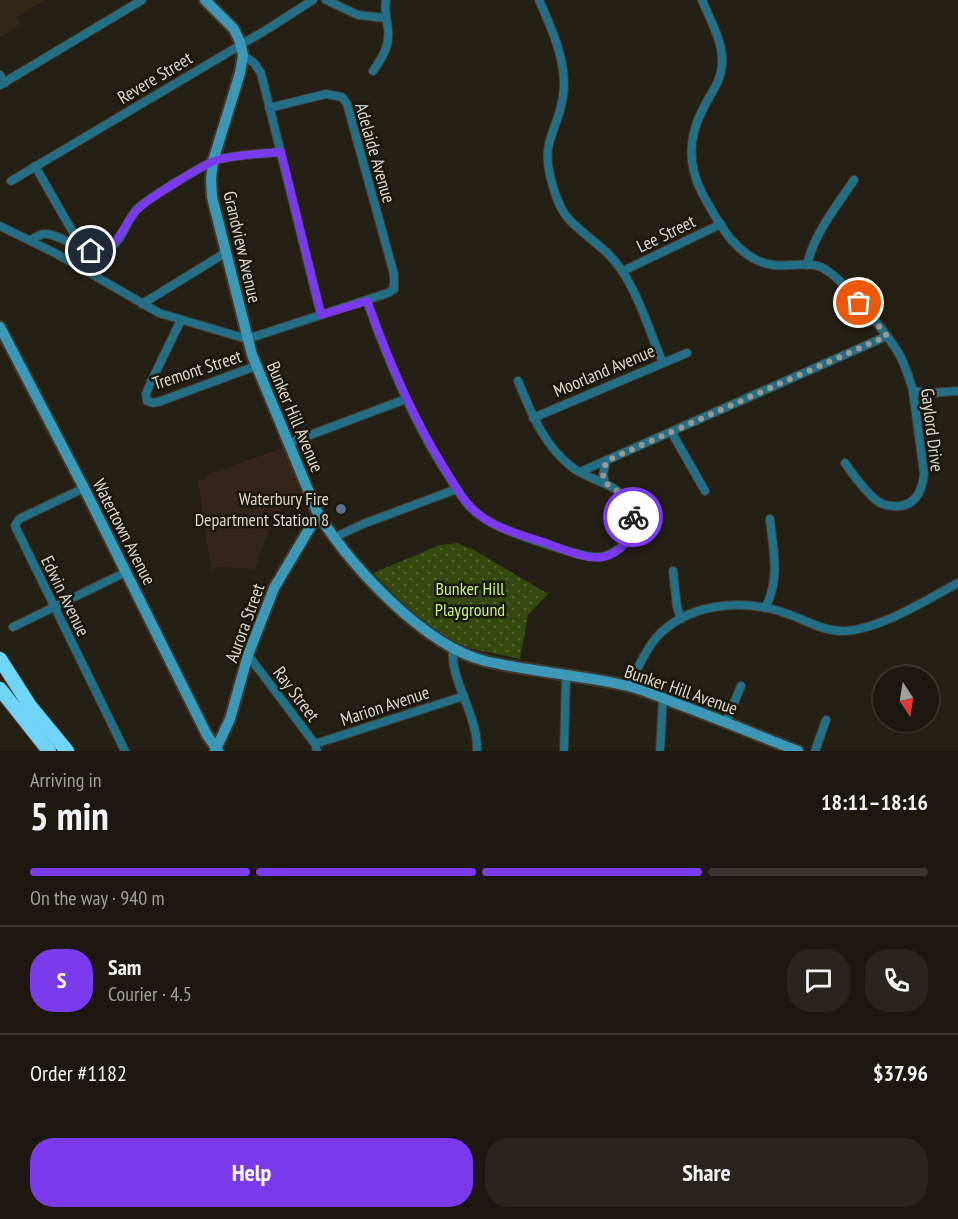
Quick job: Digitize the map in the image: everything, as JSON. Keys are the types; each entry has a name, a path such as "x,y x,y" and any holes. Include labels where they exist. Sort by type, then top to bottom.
{"highway":[{"path":"0,659 30,706 67,751"},
{"path":"0,689 50,751"}],"main road":[{"path":"211,2 234,29 242,50"},
{"name":"Grandview Avenue","path":"242,50 240,73 213,161 210,179 212,197 247,339"},
{"name":"Watertown Avenue","path":"0,327 216,750"},
{"name":"Bunker Hill Avenue","path":"247,339 256,366 318,514 333,538 367,579 431,635 453,649 483,660 629,686 798,751"},
{"name":"Aurora Street","path":"216,750 230,719 249,655 274,588 318,514"}],"street":[{"path":"0,75 2,84 142,0"},
{"name":"Revere Street","path":"11,181 242,50 313,0"},
{"path":"326,0 358,15 385,18"},
{"path":"373,71 386,52 389,31 385,18 386,0"},
{"path":"539,0 561,61 564,79 558,120 547,149 550,175 566,216 612,256 623,272 663,363"},
{"name":"Gaylord Drive","path":"702,0 718,37 722,63 716,87 696,122 691,142 690,161 695,179 703,194 733,243 745,254 774,266 807,265 820,267 831,273 887,336 897,351 913,391 924,474 923,486 914,502 903,506 884,505 876,501 845,463"},
{"path":"242,50 260,71 321,315"},
{"name":"Adelaide Avenue","path":"269,108 326,94 342,97 347,104 368,175 384,245 394,274 394,290 367,301"},
{"path":"31,240 48,234 78,248 99,252 109,249 117,242 128,220 139,207 213,161 281,152"},
{"path":"35,166 75,236 78,248"},
{"path":"807,265 816,238 854,180"},
{"name":"Lee Street","path":"623,272 722,224"},
{"path":"0,226 57,254 142,304 181,320 247,339 367,301 386,356 406,399 431,447 469,506 493,524 567,550 597,558 610,555 621,548 629,538 633,525 633,514 624,495 605,483 580,472 556,452 533,418 518,381"},
{"path":"142,304 225,253"},
{"name":"Tremont Street","path":"181,320 150,384 146,394 147,400 153,403 161,401 256,366"},
{"path":"580,472 887,336"},
{"name":"Moorland Avenue","path":"533,418 687,353"},
{"path":"913,391 958,392"},
{"path":"289,443 406,399"},
{"path":"672,432 705,492"},
{"path":"605,483 603,475 606,461"},
{"name":"Edwin Avenue","path":"84,488 16,522 16,529 125,751"},
{"path":"333,538 363,524 457,489"},
{"path":"765,608 774,586 776,569 770,519"},
{"path":"673,571 677,607 681,619"},
{"path":"13,627 126,572"},
{"path":"629,686 655,640 665,629 698,611 727,605 747,604 837,631 855,630 877,624 958,583"},
{"path":"453,649 452,658 478,735 477,751"},
{"name":"Ray Street","path":"249,655 316,748"},
{"path":"564,751 566,675"},
{"path":"726,722 741,686"},
{"name":"Marion Avenue","path":"316,748 464,696"},
{"path":"660,751 663,698"},
{"path":"815,751 826,720"}],"shaded area":[{"path":"0,0 45,0 17,17 21,25 0,37"},
{"path":"285,447 304,492 286,499 265,539 255,569 217,567 211,570 198,481 208,478 206,475"}],"green space":[{"name":"Bunker Hill Playground","path":"457,543 474,550 548,594 528,615 520,659 473,649 447,638 417,616 373,573 440,545"}],"way so far":[{"path":"633,517 624,495 605,483 603,475 606,461 887,336 859,303"}],"place":[{"name":"Waterbury Fire Department Station 8","path":"341,509"}],"route":[{"path":"91,251 99,252 109,249 117,242 128,220 139,207 213,161 281,152 321,315 367,301 386,356 406,399 431,447 469,506 493,524 585,556 597,558 610,555 621,548 629,538 633,517"}]}
